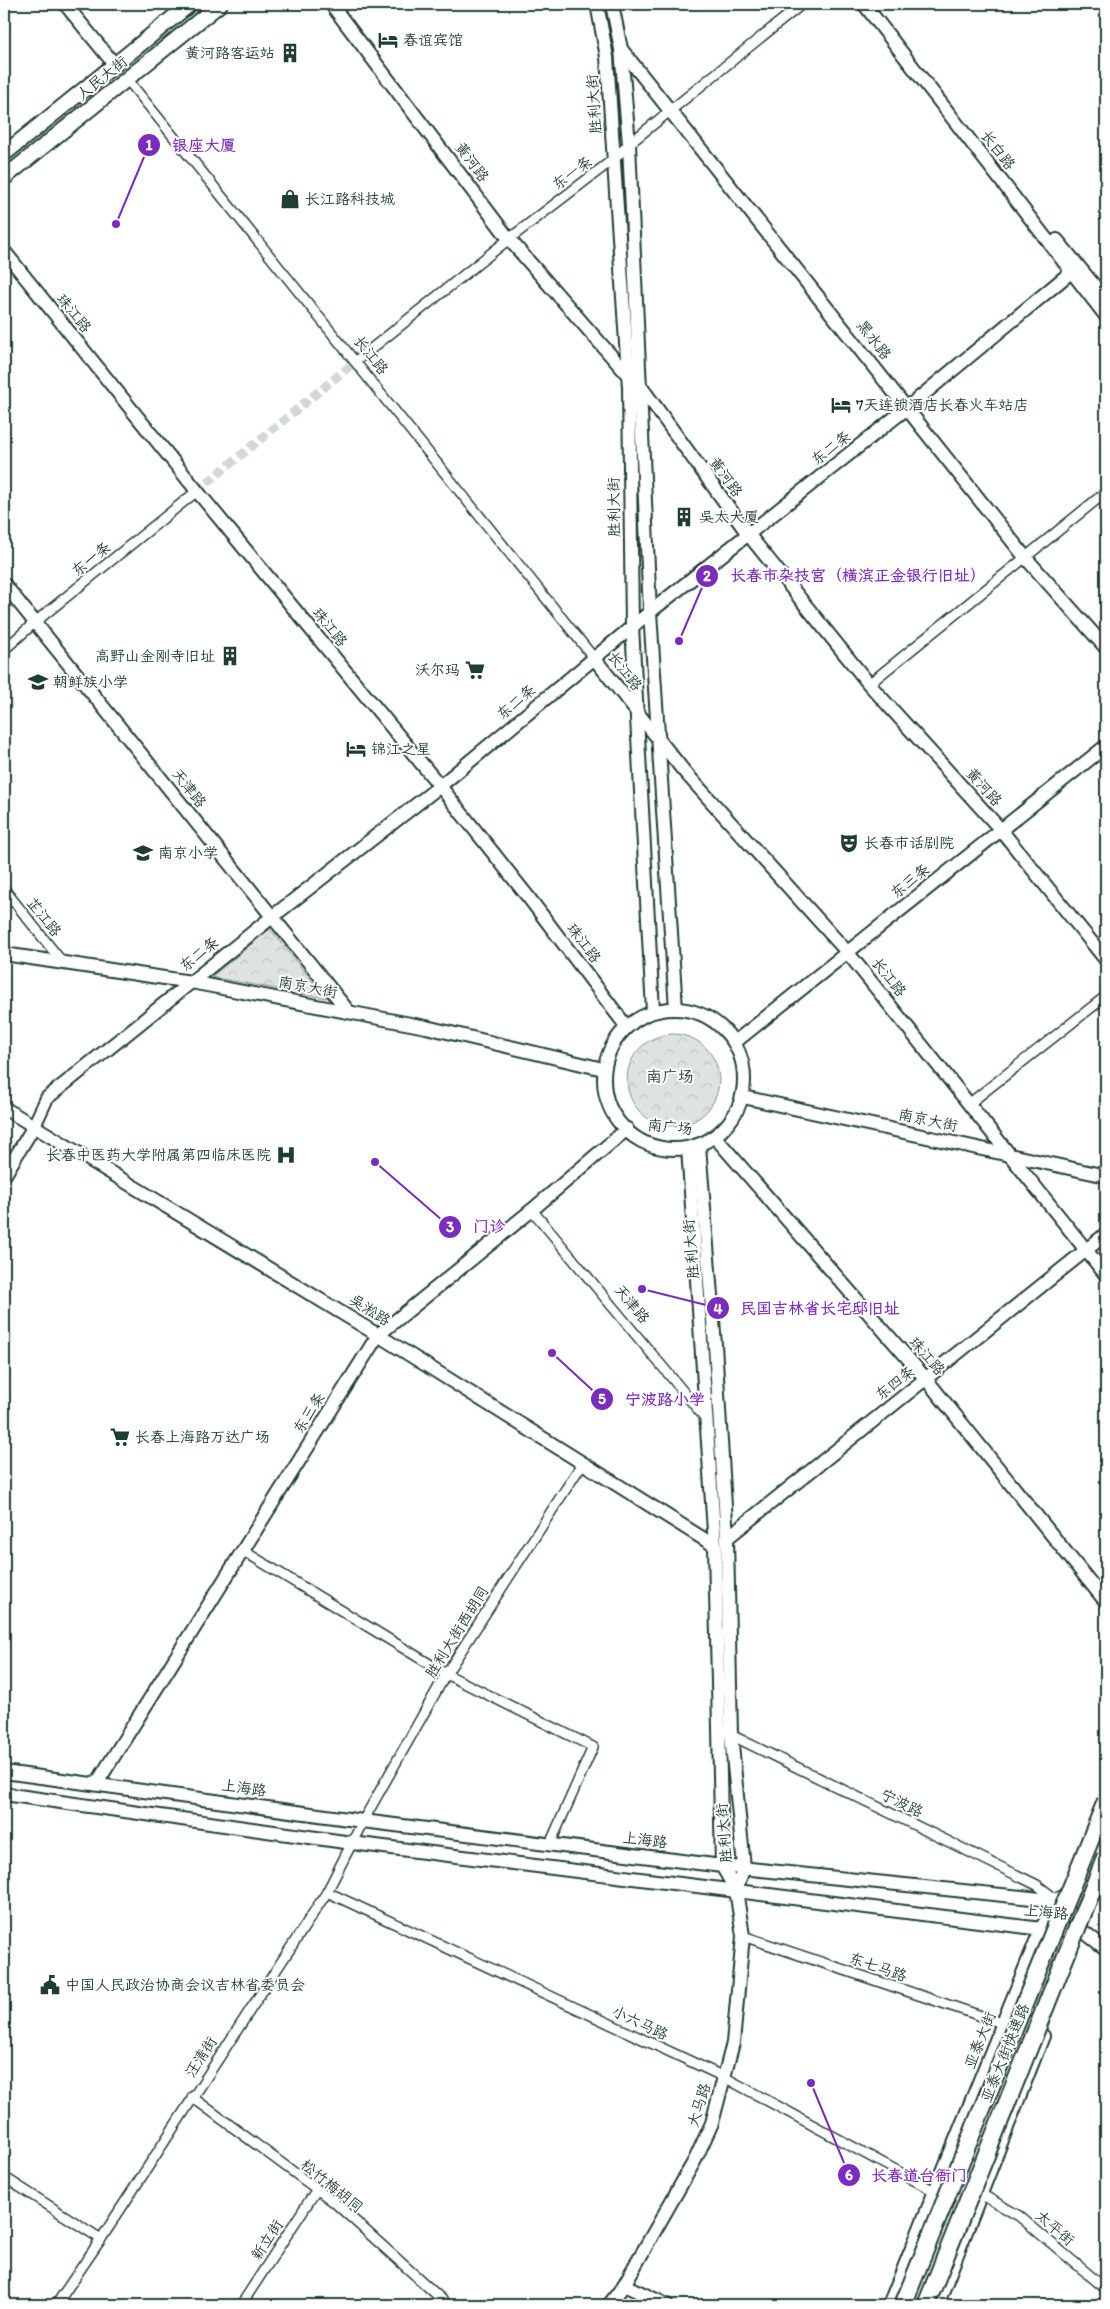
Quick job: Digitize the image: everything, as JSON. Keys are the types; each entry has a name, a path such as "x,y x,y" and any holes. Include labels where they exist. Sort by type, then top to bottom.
{"highway":[{"name":"亚泰大街快速路","path":"904,2305 1106,1801"},
{"name":"亚泰大街快速路","path":"926,2305 1106,1856"}],"main road":[{"path":"65,4 115,65"},
{"name":"人民大街","path":"4,154 190,4"},
{"name":"人民大街","path":"4,178 220,4"},
{"name":"黄河路","path":"331,4 509,239 628,375 639,384 748,534 869,684 1001,830 1106,960"},
{"name":"胜利大街","path":"597,4 607,57 630,388 632,626 653,1012"},
{"name":"胜利大街","path":"612,4 621,49 628,144 650,612 676,1009"},
{"name":"长白路","path":"864,4 1106,316"},
{"name":"长白路","path":"872,4 985,152 1106,300"},
{"name":"黑水路","path":"621,49 672,110 1025,557 1106,648"},
{"name":"珠江路","path":"4,251 197,491 440,786 529,898 626,1026"},
{"name":"东二条","path":"4,1176 34,1126 47,1098 272,917 440,786 632,626 907,408 1072,272"},
{"name":"天津路","path":"4,584 350,1012"},
{"name":"长江路","path":"594,658 683,770 848,952 1106,1275"},
{"name":"东三条","path":"735,1042 1106,746"},
{"name":"南京大街","path":"4,954 192,982 350,1012 426,1027 603,1069"},
{"name":"南广场","path":"676,1009 695,1012 710,1019 735,1042 744,1073 742,1097 728,1125 716,1137 694,1147 641,1143 604,1097 603,1069 610,1047 626,1026 640,1017 653,1012 676,1009"},
{"name":"南京大街","path":"742,1097 1106,1176"},
{"name":"吴淞路","path":"4,1108 378,1334 715,1546"},
{"name":"东三条","path":"97,1783 378,1334 532,1210 628,1129"},
{"name":"珠江路","path":"716,1137 926,1379 1106,1602"},
{"name":"胜利大街","path":"694,1147 706,1419 715,1546 722,1866 736,1890"},
{"name":"胜利大街","path":"694,1147 715,1344 727,1538 731,1734 744,1867 736,1890"},
{"name":"东四条","path":"727,1538 1106,1234"},
{"name":"上海路","path":"4,1772 97,1783 363,1821 722,1866 1060,1901 1083,1931"},
{"name":"亚泰大街","path":"890,2305 1042,1929 1060,1901 1106,1789"},
{"name":"上海路","path":"4,1794 352,1843 1042,1929 1083,1931"},
{"path":"936,2305 982,2194 1106,1870"},
{"name":"大马路","path":"609,2305 624,2285 695,2160 712,2124 733,2044 743,1936 736,1890"},
{"path":"1083,1931 1106,1948"},
{"path":"624,2285 667,2305"}],"street":[{"name":"东一条","path":"356,361 509,239 615,158 628,144 802,4"},
{"name":"长江路","path":"127,79 594,658"},
{"name":"东一条","path":"4,650 34,622 197,491"},
{"path":"869,684 1106,492"},
{"name":"芷江路","path":"4,889 63,963"},
{"path":"970,1103 1106,996"},
{"name":"天津路","path":"532,1210 706,1419"},
{"name":"胜利大街西胡同","path":"363,1821 446,1674 582,1464"},
{"path":"242,1550 446,1674 593,1748 550,1844"},
{"name":"宁波路","path":"731,1734 1037,1885 1060,1901"},
{"name":"汪清街","path":"56,2305 101,2239 326,1892 363,1821"},
{"name":"小六马路","path":"326,1892 724,2077 936,2192"},
{"name":"东七马路","path":"743,1936 1004,2024"},
{"name":"松竹梅胡同","path":"192,2097 334,2202 448,2305"},
{"path":"4,2177 101,2239"},
{"name":"新立街","path":"241,2305 317,2189"},
{"name":"太平街","path":"982,2194 1020,2216 1106,2289"}],"green space":[{"path":"270,929 326,998 211,977"},
{"path":"673,1034 690,1038 705,1048 715,1063 719,1080 715,1097 705,1112 690,1122 673,1126 656,1122 641,1112 631,1097 627,1080 631,1063 641,1048 656,1038"}],"tunnel":[{"path":"197,491 356,361"}],"place":[{"name":"春谊宾馆","path":"388,40"},
{"name":"黄河路客运站","path":"290,53"},
{"name":"长江路科技城","path":"290,199"},
{"name":"银座大厦","path":"116,224"},
{"name":"7天连锁酒店长春火车站店","path":"841,405"},
{"name":"吴太大厦","path":"684,517"},
{"name":"长春市杂技宫（横滨正金银行旧址）","path":"679,641"},
{"name":"高野山金刚寺旧址","path":"230,656"},
{"name":"沃尔玛","path":"475,670"},
{"name":"朝鲜族小学","path":"38,682"},
{"name":"锦江之星","path":"356,749"},
{"name":"长春市话剧院","path":"849,843"},
{"name":"南京小学","path":"143,853"},
{"name":"长春中医药大学附属第四临床医院","path":"286,1155"},
{"name":"门诊","path":"375,1162"},
{"name":"民国吉林省长宅邸旧址","path":"642,1289"},
{"name":"宁波路小学","path":"552,1353"},
{"name":"长春上海路万达广场","path":"120,1437"},
{"name":"中国人民政治协商会议吉林省委员会","path":"50,1985"},
{"name":"长春道台衙门","path":"811,2083"}],"district":[{"name":"南广场","path":"670,1076"}]}
